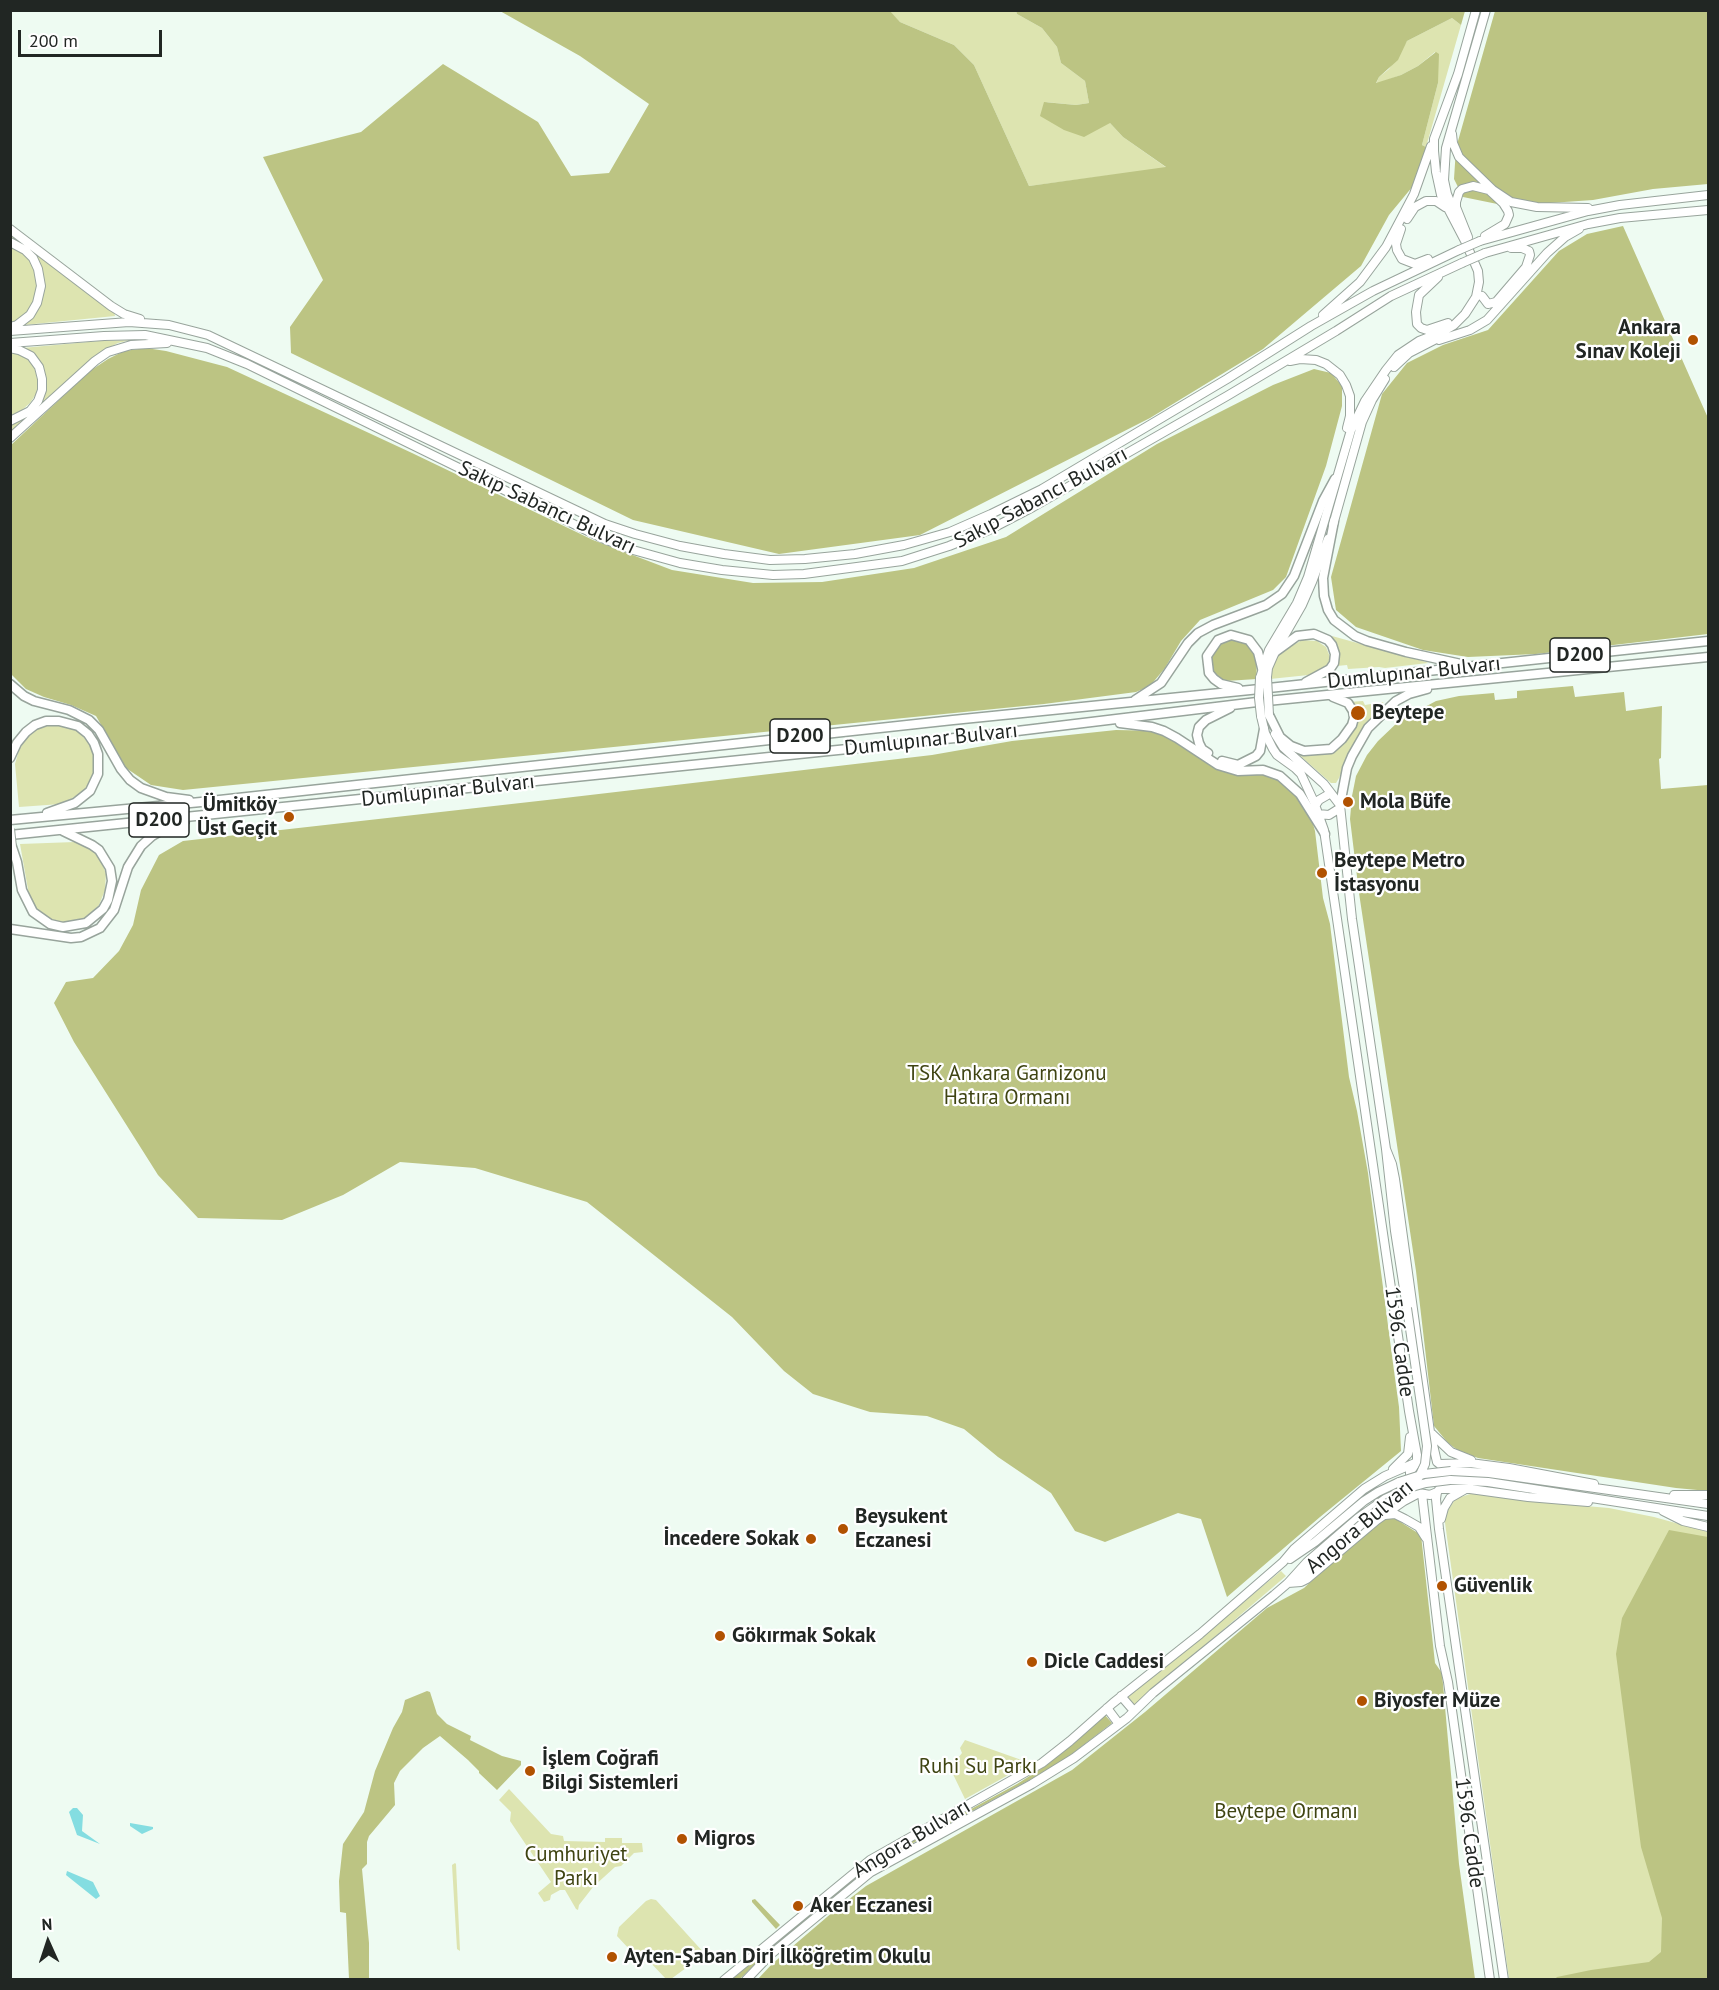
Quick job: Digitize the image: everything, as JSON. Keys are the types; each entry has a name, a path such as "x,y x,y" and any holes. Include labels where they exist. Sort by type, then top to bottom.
{"highway":[{"path":"1131,702 1161,683 1188,643 1198,633 1266,605 1282,594 1291,584 1323,501 1335,479"},
{"path":"1334,521 1323,578 1324,596 1334,620 1355,636 1367,641 1473,666"},
{"path":"1275,652 1297,636 1308,634 1320,635 1332,645 1335,654 1334,663 1330,669 1298,685"},
{"path":"1250,690 1230,687 1214,679 1208,669 1208,656 1218,640 1231,635 1249,640 1258,652 1263,674"},
{"name":"Dumlupınar Bulvarı","path":"10,820 201,802 941,721 1708,641"},
{"name":"Dumlupınar Bulvarı","path":"10,835 664,769 1449,682 1708,657"},
{"path":"1650,664 1658,667 1673,667 1708,663"},
{"path":"1340,807 1344,779 1352,756 1368,728 1393,703 1409,694 1449,682"},
{"path":"10,684 34,701 69,710 89,720 99,730 121,769 141,788 166,797 201,802"},
{"path":"1265,715 1280,737 1291,746 1304,751 1331,749 1342,739 1354,718 1353,711 1348,704 1330,696"},
{"path":"1236,705 1199,727 1197,735 1202,749 1223,761 1238,765 1256,756 1260,751 1264,729"},
{"path":"10,758 17,743 26,732 46,722 59,721 78,726 94,743 98,754 98,774 90,791 75,803 37,817"},
{"path":"1096,722 1152,727 1177,738 1218,765 1238,771 1263,770 1280,776 1300,794 1325,834"},
{"path":"10,929 71,938 81,937 100,928 114,910 129,867 141,846 164,829 205,816"},
{"path":"12,847 22,890 33,912 50,924 63,927 86,923 103,909 108,900 112,880 110,868 99,850 60,830"}],"main road":[{"path":"1311,326 1360,282 1386,246 1414,194 1458,74 1476,10"},
{"path":"1263,674 1312,582 1334,521 1352,450 1372,400 1391,370 1401,359 1462,324 1472,315 1482,296 1482,272 1447,194 1444,180 1446,148 1486,10"},
{"path":"1454,122 1452,135 1460,157 1493,190 1511,201 1537,207 1599,209"},
{"path":"1434,139 1434,159 1440,190 1467,239"},
{"path":"1331,794 1319,800 1317,810 1329,815 1340,807 1331,794 1324,784 1281,744 1265,715 1263,674 1269,650 1297,603 1308,577 1343,453 1357,416 1376,382 1392,362 1413,345 1448,328 1466,314 1476,297 1479,282 1478,271 1456,207 1457,196 1462,189 1467,187 1484,188 1503,203 1509,215 1502,227 1480,241"},
{"name":"Sakıp Sabancı Bulvarı","path":"10,329 109,323 156,324 208,335 605,524 681,546 724,555 770,560 855,554 903,545 950,532 1042,489 1311,326 1373,291 1456,251 1480,241 1599,209 1708,195"},
{"path":"1456,251 1415,264 1406,262 1397,250 1397,237 1415,207 1431,200 1441,203 1467,239"},
{"name":"Sakıp Sabancı Bulvarı","path":"10,343 145,335 207,348 247,364 603,539 680,563 773,575 804,574 902,561 989,530 1283,363 1392,296 1488,252 1587,224 1620,218 1708,210"},
{"path":"1429,343 1482,325 1547,253 1565,237 1587,224"},
{"path":"10,230 111,306 124,314 156,324"},
{"path":"10,242 25,250 33,258 41,286 37,303 30,315 10,329"},
{"path":"1482,296 1488,304 1496,302 1526,267 1530,255 1529,251 1522,248 1488,252"},
{"path":"1449,268 1419,295 1416,312 1417,324 1424,330 1433,329 1466,314"},
{"path":"10,438 95,361 108,352 131,345 183,342"},
{"path":"10,348 31,356 39,367 42,379 42,390 38,401 30,411 10,422"},
{"path":"1283,363 1299,359 1316,360 1331,367 1344,380 1350,401 1343,453"},
{"name":"1596. Cadde","path":"1265,715 1264,729 1270,746 1277,755 1301,774 1325,834 1409,1411 1419,1463"},
{"name":"1596. Cadde","path":"1340,807 1352,919 1386,1149 1395,1231 1426,1434 1427,1446 1419,1463 1410,1472 1410,1482 1420,1494 1440,1646 1448,1682 1490,1980"},
{"path":"10,829 12,847 10,858"},
{"name":"1596. Cadde","path":"1386,1149 1395,1179 1430,1432 1438,1463 1445,1475 1436,1499 1439,1529 1504,1980"},
{"path":"1407,1394 1416,1404 1420,1402 1425,1391"},
{"path":"1388,1475 1410,1450 1409,1411"},
{"path":"1430,1432 1451,1452 1484,1465"},
{"path":"1419,1463 1427,1459 1438,1463 1484,1465 1559,1476 1618,1491 1708,1504"},
{"name":"Angora Bulvarı","path":"1283,1563 1294,1549 1364,1489 1388,1475 1419,1463 1419,1477 1410,1488 1379,1509 1302,1576 1288,1583"},
{"name":"Angora Bulvarı","path":"724,1980 870,1860 1042,1763 1283,1563 1315,1542 1371,1496 1399,1482 1424,1474 1451,1471 1489,1473 1618,1491"},
{"path":"1388,1475 1402,1478 1407,1493 1404,1501"},
{"name":"Angora Bulvarı","path":"746,1980 770,1955 871,1872 1051,1773 1119,1724 1288,1583 1307,1562 1358,1518 1386,1499 1426,1483 1450,1480 1488,1482 1621,1502"},
{"path":"1439,1529 1446,1503 1457,1494 1470,1489"},
{"path":"1420,1494 1430,1495 1439,1491 1470,1489 1548,1499 1621,1502 1708,1516"},
{"name":"Angora Bulvarı","path":"1288,1583 1307,1579 1383,1516 1404,1501 1420,1494"},
{"path":"1658,1496 1708,1495"},
{"path":"1656,1508 1683,1521 1708,1527"},
{"path":"1383,1516 1395,1514 1405,1519 1419,1527 1427,1540"},
{"path":"1448,1582 1446,1578 1440,1577 1436,1580 1433,1589 1444,1596 1449,1592"},
{"path":"1121,1696 1134,1711"},
{"path":"1107,1708 1119,1724"}],"green space":[{"path":"889,10 900,22 954,45 974,65 1029,186 1166,167 1123,137 1110,123 1084,137 1064,130 1040,116 1044,102 1076,105 1089,103 1085,81 1061,63 1057,47 1042,28 1017,14 1016,11 1465,11 1461,25 1452,18 1407,41 1398,60 1379,77 1376,83 1401,75 1418,66 1436,52 1439,54 1438,83 1422,145 1426,147 1413,186 1389,215 1361,266 1263,349 1150,418 920,535 779,554 633,520 291,353 290,327 323,280 263,157 361,132 443,64 538,122 571,176 609,173 649,104 580,56 500,11"},
{"path":"889,11 1016,11 1017,14 1042,28 1057,47 1061,63 1085,81 1089,103 1076,105 1045,102 1110,123 1123,137 1167,168 1029,186 974,65 954,45 900,22"},
{"path":"1495,11 1708,11 1708,184 1653,189 1593,200 1507,206 1463,197 1454,179 1456,148"},
{"path":"1452,18 1461,25 1426,147 1422,145 1438,83 1435,52 1418,66 1376,84 1407,41"},
{"path":"1623,226 1708,418 1708,634 1536,654 1468,657 1423,650 1356,627 1336,610 1331,577 1382,394 1407,363 1443,345 1488,330 1559,251 1587,234"},
{"path":"11,233 114,311 115,316 24,325 32,317 43,289 26,247 11,238"},
{"path":"10,245 23,252 30,260 38,280 36,297 28,311 11,323"},
{"path":"131,340 118,343 102,351 11,433 11,423 29,414 44,379 22,348"},
{"path":"146,348 227,367 593,540 672,570 753,583 822,582 914,568 1006,537 1157,444 1273,385 1314,369 1331,373 1342,386 1342,406 1326,466 1286,577 1273,590 1200,620 1181,641 1165,668 1150,686 1136,692 1044,704 183,790 151,785 126,768 96,716 26,689 11,674 11,445 90,371 124,351"},
{"path":"10,352 18,353 29,360 35,369 38,384 36,394 30,403 11,415"},
{"path":"1332,636 1428,663 1385,668 1348,669 1347,665 1337,666 1339,652"},
{"path":"1234,639 1248,643 1256,657 1257,679 1226,681 1214,676 1210,667 1211,654 1219,643"},
{"path":"1302,640 1317,641 1326,647 1330,657 1327,667 1318,674 1270,679 1274,661 1280,653"},
{"path":"1573,686 1575,697 1624,692 1626,711 1662,706 1661,758 1659,759 1661,789 1708,785 1708,1491 1478,1458 1459,1451 1448,1443 1434,1426 1416,1271 1359,893 1350,819 1352,796 1356,776 1367,755 1378,741 1399,721 1436,701 1459,696 1494,693 1495,700 1517,698 1517,691"},
{"path":"1363,701 1365,705 1383,702 1384,705 1356,739 1336,783 1331,783 1297,753 1329,752 1355,722 1349,702"},
{"path":"65,725 76,729 89,743 95,759 93,778 82,793 61,804 19,807 15,764 19,750 30,732 47,726"},
{"name":"TSK Ankara Garnizonu Hatıra Ormanı","path":"1116,730 1161,731 1211,763 1274,777 1299,795 1311,817 1315,831 1323,898 1330,924 1349,1077 1368,1173 1399,1407 1401,1451 1227,1597 1201,1519 1178,1513 1105,1542 1075,1531 1051,1493 998,1457 964,1429 927,1416 870,1412 813,1394 784,1371 732,1317 587,1202 475,1168 400,1162 343,1195 282,1220 198,1218 158,1175 74,1042 54,1003 66,982 93,978 119,951 133,925 141,890 159,855 183,841 932,755 1012,741"},
{"path":"75,842 100,857 106,874 105,890 99,905 87,917 71,923 56,922 36,910 29,895 20,844"},
{"path":"1473,1493 1526,1501 1609,1508 1654,1517 1708,1532 1708,1979 1509,1979 1445,1523 1445,1515 1454,1501"},
{"name":"Beytepe Ormanı","path":"1394,1518 1421,1535 1435,1663 1442,1673 1459,1864 1475,1979 757,1980 772,1964 866,1886 1072,1770 1145,1712 1267,1608 1304,1588 1372,1528 1385,1519"},
{"path":"1669,1530 1708,1537 1708,1979 1555,1979 1591,1970 1649,1962 1661,1952 1662,1918 1641,1847 1616,1654 1622,1618"},
{"path":"1281,1571 1286,1576 1135,1705 1128,1697"},
{"path":"427,1691 430,1692 437,1714 447,1724 471,1736 470,1740 502,1756 521,1761 521,1765 497,1790 468,1760 440,1736 423,1748 400,1771 394,1783 395,1805 369,1836 367,1864 362,1869 369,1943 369,1979 349,1979 346,1913 340,1912 339,1881 343,1844 364,1812 375,1771 402,1712 405,1700"},
{"path":"1105,1715 1112,1723 1059,1764 889,1856 868,1870 759,1960 740,1979 731,1980 866,1868 1047,1765"},
{"name":"Ruhi Su Parkı","path":"965,1740 1030,1763 965,1799 950,1768 962,1753 960,1748"},
{"name":"Cumhuriyet Parkı","path":"509,1789 551,1834 563,1836 564,1841 605,1842 605,1838 622,1838 622,1843 642,1843 643,1852 634,1853 621,1866 615,1867 593,1887 579,1905 578,1910 565,1890 551,1895 550,1900 544,1902 538,1893 551,1882 510,1821 511,1812 499,1800"},
{"path":"455,1863 460,1951 457,1949 452,1865"},
{"path":"651,1899 656,1900 705,1954 671,1979 666,1979 648,1960 643,1964 617,1936 619,1927"},
{"path":"755,1899 780,1925 776,1929 752,1902"}],"water":[{"path":"77,1808 83,1815 82,1831 100,1844 77,1835 69,1812"},
{"path":"130,1823 153,1827 153,1829 142,1834 130,1826"},
{"path":"67,1871 93,1882 100,1896 96,1899 66,1875"}],"place":[{"name":"Ankara Sınav Koleji","path":"1693,340"},
{"name":"Beytepe","path":"1358,713"},
{"name":"Mola Büfe","path":"1348,802"},
{"name":"Ümitköy Üst Geçit","path":"289,817"},
{"name":"Beytepe Metro İstasyonu","path":"1322,873"},
{"name":"Beysukent Eczanesi","path":"843,1529"},
{"name":"İncedere Sokak","path":"811,1539"},
{"name":"Güvenlik","path":"1442,1586"},
{"name":"Gökırmak Sokak","path":"720,1636"},
{"name":"Dicle Caddesi","path":"1032,1662"},
{"name":"Biyosfer Müze","path":"1362,1701"},
{"name":"İşlem Coğrafi Bilgi Sistemleri","path":"530,1771"},
{"name":"Migros","path":"682,1839"},
{"name":"Aker Eczanesi","path":"798,1906"},
{"name":"Ayten-Şaban Diri İlköğretim Okulu","path":"612,1957"}]}
